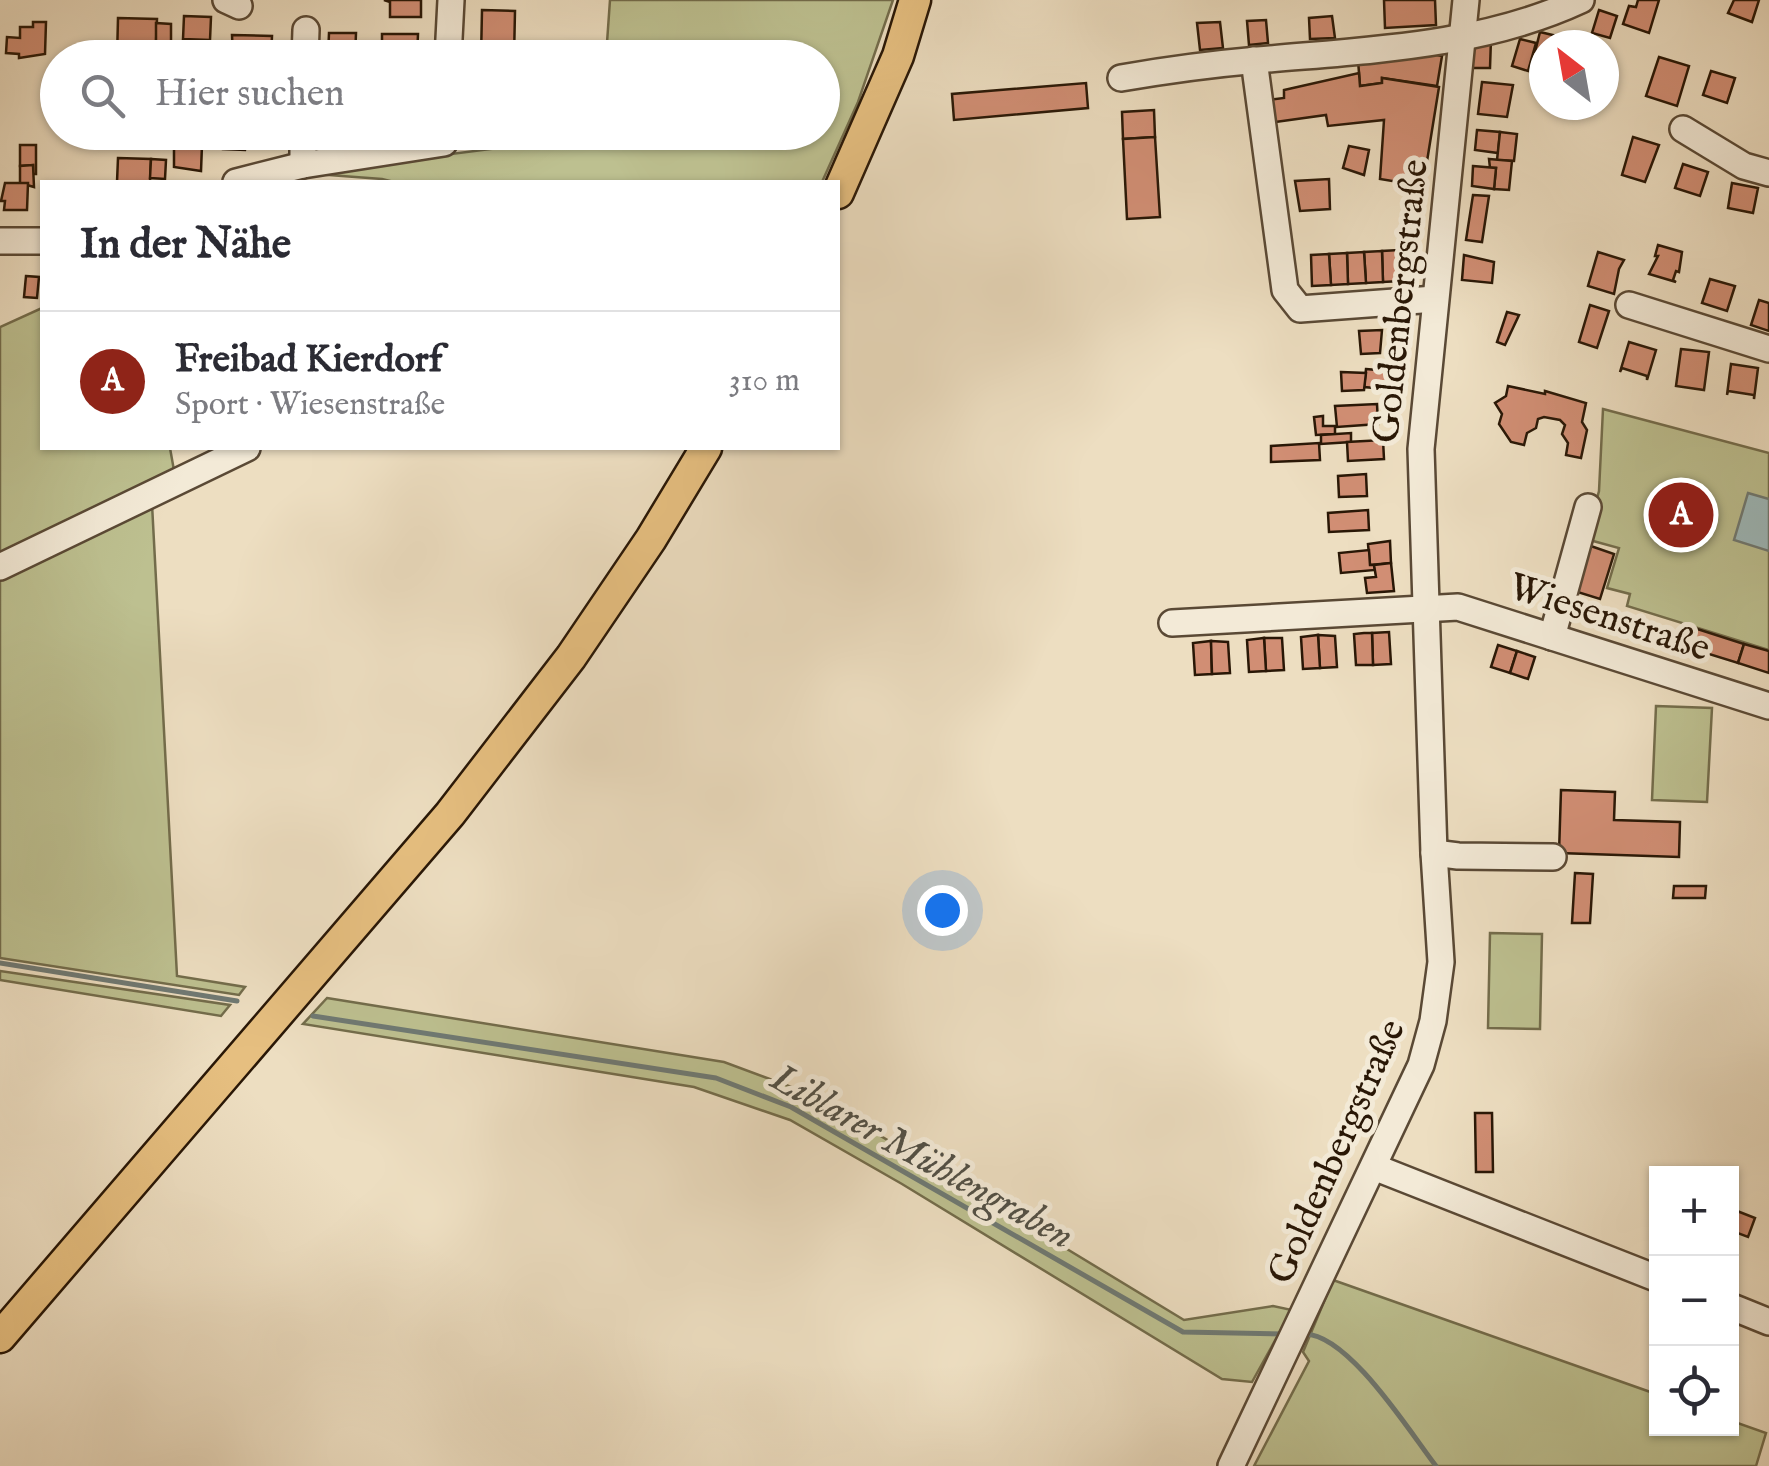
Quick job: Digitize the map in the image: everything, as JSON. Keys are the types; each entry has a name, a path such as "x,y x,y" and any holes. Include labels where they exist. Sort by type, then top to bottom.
{"main road":[{"path":"840,189 898,56 914,0"},
{"path":"0,1337 450,814 571,658 705,450"}],"street":[{"path":"449,40 451,0"},
{"name":"Goldenbergstraße","path":"1231,1466 1421,1065 1433,1022 1441,962 1420,449 1466,0"},
{"path":"1121,78 1254,60 1413,47 1540,19 1581,0"},
{"path":"306,30 306,40"},
{"path":"1254,60 1285,290 1300,308 1436,298"},
{"path":"1683,129 1744,166 1769,174"},
{"path":"302,150 302,165"},
{"path":"244,180 381,150"},
{"path":"0,241 40,241"},
{"path":"1629,305 1769,349"},
{"path":"0,567 243,450"},
{"path":"1552,637 1588,508"},
{"name":"Wiesenstraße","path":"1426,609 1458,607 1769,706"},
{"path":"1172,624 1426,609"},
{"path":"1434,853 1553,857"},
{"path":"1374,1167 1649,1275"},
{"path":"1739,1310 1769,1322"}],"green space":[{"path":"610,0 893,0 840,142 840,40 607,40"},
{"path":"482,150 836,150 823,180 386,180 302,173"},
{"path":"40,309 40,450 170,450 175,476 0,558 0,327"},
{"path":"1603,409 1769,453 1769,650 1627,606 1630,594 1607,588 1619,548 1586,539 1599,491"},
{"path":"152,504 177,976 245,987 239,995 0,958 0,576"},
{"path":"1656,706 1712,708 1707,802 1652,800"},
{"path":"1490,933 1542,934 1540,1029 1488,1028"},
{"path":"0,971 230,1005 221,1016 0,980"},
{"path":"327,998 724,1062 813,1095 1184,1320 1273,1306 1292,1310 1252,1382 1222,1379 790,1120 694,1087 303,1024"},
{"path":"1333,1280 1649,1392 1649,1436 1739,1436 1739,1423 1766,1433 1756,1466 1254,1466 1309,1361 1303,1352"}],"water":[{"path":"1748,493 1769,499 1769,551 1734,540"}],"building":[{"path":"384,0 421,0 421,17 390,17 390,2"},
{"path":"1384,0 1435,0 1436,25 1385,28"},
{"path":"1638,0 1659,0 1649,33 1623,24 1629,6 1636,7"},
{"path":"1734,0 1759,0 1752,22 1728,13"},
{"path":"482,10 515,11 514,40 481,40"},
{"path":"1599,10 1617,16 1613,30 1593,30"},
{"path":"184,16 211,17 210,40 183,39"},
{"path":"1332,16 1335,38 1310,39 1309,18"},
{"path":"118,18 157,19 156,40 117,40"},
{"path":"1266,20 1268,43 1249,45 1247,21"},
{"path":"33,22 46,22 40,55 19,58 19,54 6,53 7,37 20,38 20,27 33,27"},
{"path":"1220,22 1223,48 1200,50 1197,23"},
{"path":"156,23 171,24 171,40 156,40"},
{"path":"329,33 356,33 356,40 329,40"},
{"path":"382,34 418,34 418,40 382,40"},
{"path":"232,35 272,36 272,40 232,40"},
{"path":"1473,39 1491,39 1490,68 1472,68"},
{"path":"1520,39 1529,41 1528,71 1512,66"},
{"path":"1427,53 1442,56 1437,86 1382,78 1382,83 1360,86 1358,60"},
{"path":"1659,57 1689,66 1677,106 1646,96"},
{"path":"1711,71 1735,78 1727,103 1703,95"},
{"path":"1359,73 1360,86 1382,83 1382,78 1439,87 1423,186 1380,179 1384,120 1328,126 1326,115 1269,123 1267,100 1284,98 1284,90"},
{"path":"1482,82 1513,85 1507,117 1478,114"},
{"path":"1086,83 1088,108 954,120 952,94"},
{"path":"1154,110 1155,137 1123,139 1122,112"},
{"path":"1477,130 1500,132 1498,153 1475,150"},
{"path":"1500,132 1517,134 1514,161 1497,160"},
{"path":"1155,137 1160,217 1127,219 1123,139"},
{"path":"1633,137 1659,145 1645,182 1622,175"},
{"path":"20,145 36,145 36,174 33,165 20,166"},
{"path":"1349,146 1369,150 1364,175 1343,168"},
{"path":"174,150 202,150 201,171 174,167"},
{"path":"118,158 151,159 150,180 117,180"},
{"path":"151,159 166,160 165,179 150,178"},
{"path":"1489,159 1512,161 1509,190 1494,189 1496,168 1490,168"},
{"path":"1683,164 1708,172 1700,196 1675,188"},
{"path":"33,165 34,187 20,183 20,166"},
{"path":"1473,166 1496,168 1494,189 1472,186"},
{"path":"1329,179 1330,209 1300,211 1295,181"},
{"path":"5,183 28,183 27,210 4,210 5,201 1,201"},
{"path":"1732,183 1758,188 1753,213 1728,208"},
{"path":"1473,195 1489,196 1482,242 1466,240"},
{"path":"1658,245 1682,252 1679,272 1673,280 1676,282 1649,274 1658,256"},
{"path":"1399,250 1401,281 1383,282 1382,251"},
{"path":"1382,251 1383,282 1366,283 1364,252"},
{"path":"1364,252 1366,283 1348,284 1347,253"},
{"path":"1598,252 1624,260 1614,294 1588,286"},
{"path":"1347,253 1348,284 1331,285 1329,254"},
{"path":"1329,254 1331,285 1312,286 1311,255"},
{"path":"1464,255 1494,262 1492,283 1462,280"},
{"path":"26,276 39,277 37,298 24,297"},
{"path":"1710,279 1735,286 1727,311 1702,303"},
{"path":"1759,300 1769,303 1769,331 1751,325"},
{"path":"1590,305 1609,311 1597,348 1579,342"},
{"path":"1507,312 1519,315 1505,345 1497,342"},
{"path":"1382,330 1380,353 1361,354 1359,331"},
{"path":"1629,342 1656,350 1647,380 1647,376 1622,368 1620,372"},
{"path":"1681,349 1709,352 1704,390 1676,386"},
{"path":"1731,364 1758,368 1754,399 1754,395 1728,391 1727,395"},
{"path":"1366,369 1388,371 1386,389 1364,387"},
{"path":"1341,372 1366,373 1364,390 1342,391"},
{"path":"1508,386 1586,403 1582,422 1587,430 1581,458 1566,455 1568,443 1562,434 1565,425 1560,420 1538,419 1536,428 1527,433 1524,445 1511,442 1499,424 1502,414 1495,403 1506,396"},
{"path":"1377,404 1378,424 1337,427 1335,406"},
{"path":"1323,416 1323,426 1335,426 1335,434 1316,435 1314,417"},
{"path":"1351,433 1351,442 1321,444 1321,435"},
{"path":"1383,440 1384,459 1348,461 1347,442"},
{"path":"1319,443 1320,460 1271,462 1271,446"},
{"path":"1366,474 1367,496 1339,497 1338,476"},
{"path":"1368,510 1369,530 1329,532 1328,513"},
{"path":"1390,541 1391,563 1370,565 1368,544"},
{"path":"1585,544 1614,554 1600,599 1571,590"},
{"path":"1369,550 1370,565 1375,570 1341,573 1339,553"},
{"path":"1391,563 1394,591 1367,593 1365,578 1376,577 1374,565"},
{"path":"1688,626 1744,644 1738,663 1683,646"},
{"path":"1389,632 1391,664 1373,665 1372,633"},
{"path":"1372,633 1373,665 1356,665 1354,634"},
{"path":"1318,635 1335,636 1337,667 1320,668"},
{"path":"1318,635 1320,668 1303,669 1301,637"},
{"path":"1264,638 1282,638 1284,670 1266,671"},
{"path":"1264,638 1266,671 1249,672 1247,640"},
{"path":"1211,641 1212,674 1195,675 1193,643"},
{"path":"1211,641 1228,642 1230,673 1212,674"},
{"path":"1744,644 1769,651 1769,673 1738,663"},
{"path":"1498,645 1517,651 1510,673 1491,667"},
{"path":"1517,651 1535,657 1528,679 1510,673"},
{"path":"1561,790 1615,792 1614,820 1680,822 1679,857 1559,853"},
{"path":"1575,873 1593,874 1590,923 1572,923"},
{"path":"1674,886 1706,886 1705,898 1673,898"},
{"path":"1475,1113 1492,1113 1493,1172 1476,1172"},
{"path":"1739,1212 1755,1218 1748,1237 1739,1234"}],"waterway":[{"name":"Liblarer Mühlengraben","path":"0,963 237,1001"},
{"name":"Liblarer Mühlengraben","path":"313,1016 716,1078 791,1107 1183,1332 1284,1334"},
{"name":"Liblarer Mühlengraben","path":"1305,1334 1322,1339 1359,1367 1436,1466"}],"place":[{"name":"Freibad Kierdorf","path":"1681,515"}]}
